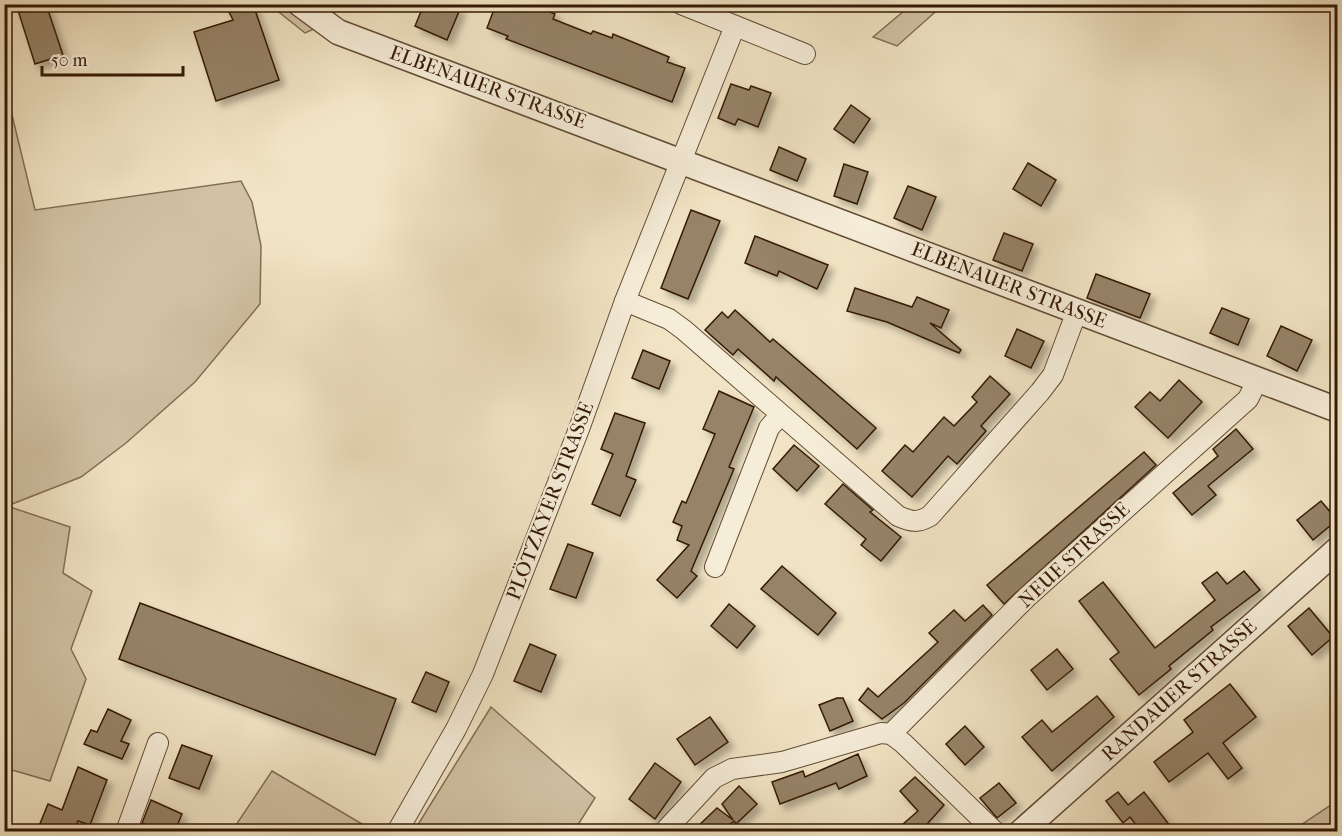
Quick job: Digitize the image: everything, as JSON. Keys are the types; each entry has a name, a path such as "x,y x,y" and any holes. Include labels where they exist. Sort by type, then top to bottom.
{"street":[{"name":"ELBENAUER STRASSE","path":"300,4 338,32 1338,410"},
{"path":"681,4 805,54"},
{"path":"681,160 735,26"},
{"name":"PLÖTZKYER STRASSE","path":"397,831 456,729 483,674 681,160"},
{"path":"625,301 669,319 684,330 898,516 909,521 920,521 930,516 1040,392 1053,375 1077,311"},
{"name":"NEUE STRASSE","path":"891,734 1028,597 1248,399 1258,379"},
{"path":"715,567 769,428 780,415"},
{"name":"RANDAUER STRASSE","path":"1021,831 1338,549"},
{"path":"664,831 714,778 732,769 782,762 869,735 891,734 995,831"},
{"path":"126,831 158,743"}],"shaded area":[{"path":"270,5 289,5 314,29 305,33"},
{"path":"911,5 943,5 897,46 873,37"},
{"path":"4,82 35,210 241,181 252,202 261,246 260,304 195,382 126,443 81,477 7,506 70,527 63,573 92,591 71,649 86,679 50,781 5,768"},
{"path":"491,707 595,798 574,831 414,831"},
{"path":"272,771 374,831 232,831"},
{"path":"1337,801 1337,831 1292,831"}],"building":[{"path":"16,4 46,4 63,55 35,64"},
{"path":"225,4 253,4 279,80 216,101 194,32 233,20"},
{"path":"424,4 450,4 460,9 447,40 415,26"},
{"path":"496,4 531,4 555,14 553,19 591,34 593,31 612,38 613,34 669,57 667,62 685,68 672,102 506,39 508,36 487,28"},
{"path":"731,84 749,90 751,86 771,93 758,127 738,119 735,125 718,118"},
{"path":"851,105 870,119 854,143 834,129"},
{"path":"779,147 806,159 797,181 770,170"},
{"path":"1028,163 1056,180 1041,206 1013,189"},
{"path":"844,164 868,172 857,204 834,196"},
{"path":"908,186 936,197 922,230 894,218"},
{"path":"691,210 720,221 688,299 661,288"},
{"path":"1004,233 1033,244 1022,271 993,260"},
{"path":"755,236 828,265 817,289 779,271 777,276 745,263"},
{"path":"1096,274 1150,294 1140,318 1087,298"},
{"path":"855,288 912,307 917,297 949,310 941,328 930,323 961,350 959,353 887,322 847,311"},
{"path":"1222,308 1249,319 1238,345 1210,333"},
{"path":"735,310 770,342 773,339 876,428 857,449 776,377 774,381 738,349 733,355 705,330 722,312 728,318"},
{"path":"1281,326 1312,340 1297,371 1267,356"},
{"path":"1017,329 1044,341 1031,368 1005,356"},
{"path":"643,350 670,361 659,389 632,378"},
{"path":"990,376 1010,394 981,426 986,431 957,464 948,456 912,497 882,471 905,445 913,452 944,417 954,426 977,402 972,397"},
{"path":"1179,380 1202,402 1168,438 1135,407 1150,392 1160,401"},
{"path":"719,391 754,407 729,467 734,469 691,571 697,576 677,598 657,580 689,545 677,540 682,526 673,522 682,501 686,503 715,434 703,429"},
{"path":"615,413 645,423 626,476 636,480 620,516 592,504 613,454 601,449"},
{"path":"1236,429 1253,449 1208,486 1216,495 1192,515 1173,493 1218,456 1213,449"},
{"path":"794,445 819,466 797,491 773,469"},
{"path":"1144,452 1156,465 1004,604 987,585"},
{"path":"843,484 873,510 870,512 901,537 881,561 861,545 866,539 825,504"},
{"path":"1321,501 1337,520 1313,540 1297,520"},
{"path":"568,544 593,553 576,598 550,589"},
{"path":"782,566 836,613 818,635 761,589"},
{"path":"1244,571 1260,590 1211,627 1213,630 1169,666 1171,669 1139,695 1110,659 1119,652 1079,601 1103,582 1155,648 1215,600 1202,583 1217,572 1227,584"},
{"path":"140,603 396,699 375,755 119,659"},
{"path":"729,604 755,626 737,648 711,626"},
{"path":"983,605 992,615 904,703 882,719 859,700 868,688 878,697 938,642 929,633 954,610 965,621"},
{"path":"1309,608 1333,637 1312,655 1288,626"},
{"path":"530,644 556,655 541,692 514,681"},
{"path":"1057,649 1073,669 1047,690 1031,670"},
{"path":"426,672 449,682 436,712 412,702"},
{"path":"1230,684 1256,717 1223,743 1242,768 1228,779 1208,753 1169,782 1154,762 1193,732 1184,720"},
{"path":"1097,696 1114,717 1052,771 1022,737 1042,720 1052,732"},
{"path":"843,698 853,721 830,731 819,705"},
{"path":"108,709 131,720 121,741 129,744 122,759 84,744 91,730 97,732"},
{"path":"710,717 728,742 695,765 677,739"},
{"path":"965,726 984,747 965,765 946,744"},
{"path":"182,745 212,756 199,789 169,778"},
{"path":"858,754 867,776 839,789 836,783 780,804 772,782 803,771 805,777"},
{"path":"655,763 681,782 655,819 629,799"},
{"path":"78,767 107,780 90,825 78,821 74,831 37,831 48,804 62,810"},
{"path":"915,777 944,805 921,831 895,831 918,811 900,791"},
{"path":"999,783 1016,803 997,818 980,798"},
{"path":"739,786 757,804 736,824 734,821 722,831 693,831 717,808 733,820 722,804"},
{"path":"1118,792 1128,805 1144,792 1174,831 1141,831 1130,817 1123,823 1106,801"},
{"path":"151,800 182,814 175,831 160,831 142,823"}]}
